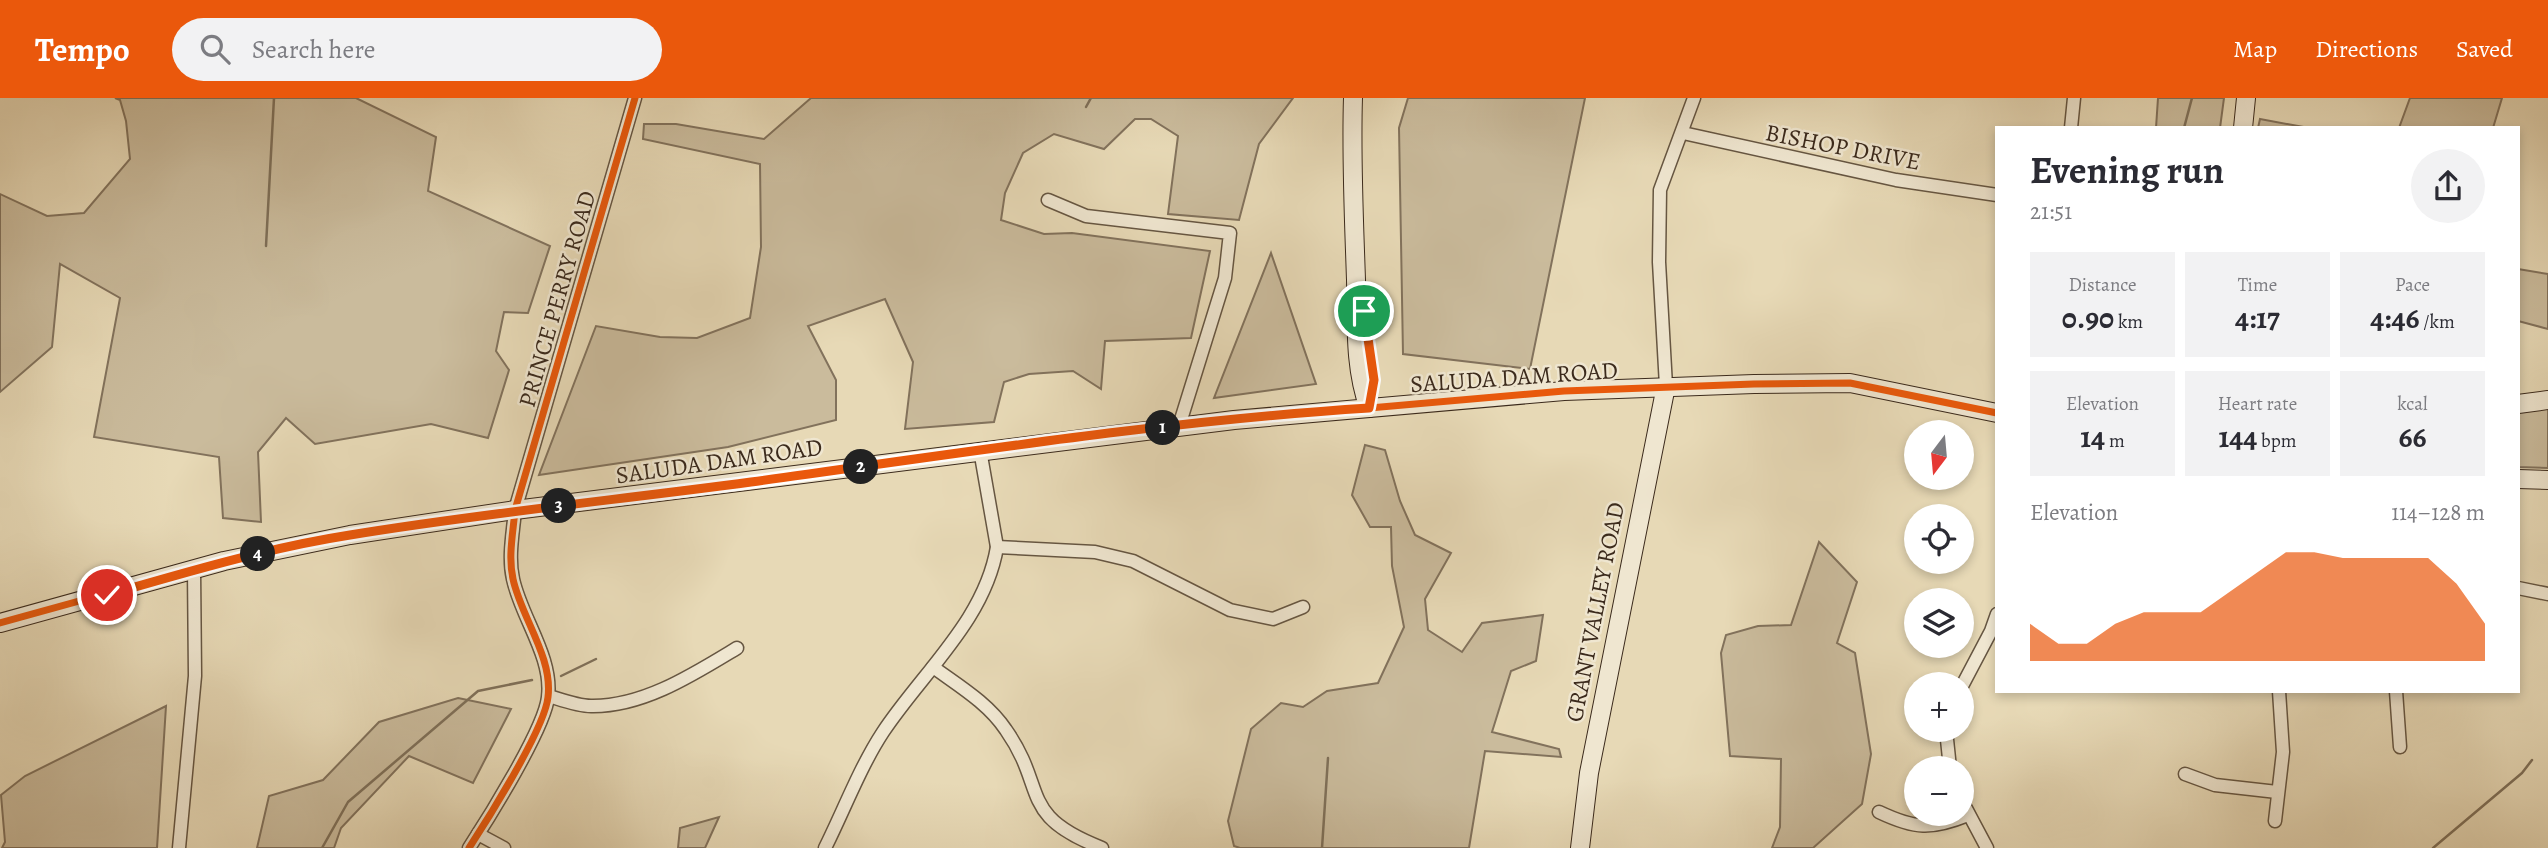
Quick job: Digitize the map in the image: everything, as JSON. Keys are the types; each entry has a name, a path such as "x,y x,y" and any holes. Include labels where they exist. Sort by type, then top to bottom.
{"street":[{"name":"PRINCE PERRY ROAD","path":"548,696 543,660 513,580 510,557 515,510 635,98"},
{"path":"1353,98 1352,226 1356,279 1364,311 1374,380 1369,408"},
{"path":"1666,386 1659,262 1660,190 1694,98"},
{"path":"2071,126 2074,98"},
{"path":"2243,126 2246,98"},
{"name":"BISHOP DRIVE","path":"1683,133 1883,178 1995,195"},
{"path":"1048,200 1086,216 1230,233 1225,278 1179,426"},
{"name":"SALUDA DAM ROAD","path":"0,623 194,570 349,535 515,510 667,493 1179,426 1564,391 1666,386 1850,383 1995,413"},
{"name":"GRANT VALLEY ROAD","path":"1580,848 1589,773 1666,386"},
{"path":"2520,404 2548,400"},
{"path":"825,848 882,733 978,603 998,547 980,450"},
{"path":"2520,479 2548,480"},
{"path":"998,547 1095,552 1133,561 1230,610 1273,618 1303,607"},
{"path":"179,848 195,676 194,570"},
{"path":"2520,588 2548,594"},
{"path":"1969,672 1995,620"},
{"path":"469,848 536,731 548,696 589,706 619,704 677,682 737,648"},
{"path":"933,667 980,701 1007,730 1041,811 1063,831 1102,848"},
{"path":"2274,821 2283,752 2279,693"},
{"path":"2396,693 2400,747"},
{"path":"2185,774 2215,785 2277,792"},
{"path":"1879,812 1904,822"},
{"path":"1974,825 1987,848"},
{"path":"1915,826 1942,826"},
{"path":"478,834 504,848"}],"shaded area":[{"path":"115,98 356,98 436,137 428,191 550,246 528,313 504,312 496,351 509,370 488,438 431,424 315,444 286,418 258,452 261,522 223,518 219,457 94,437 120,298 60,264 52,347 0,392 0,194 47,216 84,213 130,159 126,121 120,100"},
{"path":"811,98 1293,98 1259,144 1239,220 1168,214 1178,136 1151,119 1135,119 1104,149 1054,134 1023,153 1005,193 1001,220 1044,234 1072,233 1210,251 1191,338 1105,341 1101,389 1073,371 1029,374 1004,382 994,422 905,429 913,362 885,299 808,326 836,380 836,420 728,447 539,475 596,326 660,337 697,338 750,318 761,247 760,164 643,139 644,124 676,124 764,139"},
{"path":"1408,98 1585,98 1530,369 1403,354 1399,128"},
{"path":"2158,98 2224,98 2220,126 2156,126"},
{"path":"2410,98 2502,98 2494,126 2400,126"},
{"path":"2260,119 2298,126 2258,126"},
{"path":"1271,253 1316,384 1214,398"},
{"path":"2520,269 2548,274 2548,329 2520,322"},
{"path":"2548,408 2548,468 2520,467 2520,412"},
{"path":"1365,445 1385,450 1400,501 1415,535 1451,553 1425,599 1428,630 1462,652 1482,623 1543,615 1536,661 1511,671 1492,732 1559,749 1561,757 1485,751 1469,848 1240,848 1234,846 1228,821 1251,729 1281,703 1303,707 1327,691 1378,683 1404,627 1392,566 1391,527 1370,527 1352,495"},
{"path":"1819,542 1857,582 1837,643 1855,653 1871,754 1862,804 1813,848 1772,848 1780,827 1781,759 1730,756 1721,653 1726,635 1758,626 1791,625"},
{"path":"458,698 511,709 473,783 409,756 341,828 334,848 257,848 269,796 323,780 379,722"},
{"path":"166,706 157,848 2,848 5,842 1,795 25,776"},
{"path":"719,817 705,848 678,848 680,828"}],"waterway":[{"path":"266,246 274,98"},
{"path":"1086,107 1091,98"},
{"path":"2185,126 2192,98"},
{"path":"561,676 596,659"},
{"path":"322,848 348,802 478,691 532,680"},
{"path":"1322,848 1328,758"},
{"path":"2433,848 2522,773 2532,760"}],"cycle path":[{"path":"469,848 527,751 545,711 548,697 546,667 513,579 511,554 515,510 635,98"},
{"path":"0,623 224,561 350,535 515,510 1234,420 1564,391 1850,383 1995,413"}],"route":[{"path":"107,595 224,561 349,535 515,510 667,493 1097,435 1369,408 1374,380 1364,311"}]}
